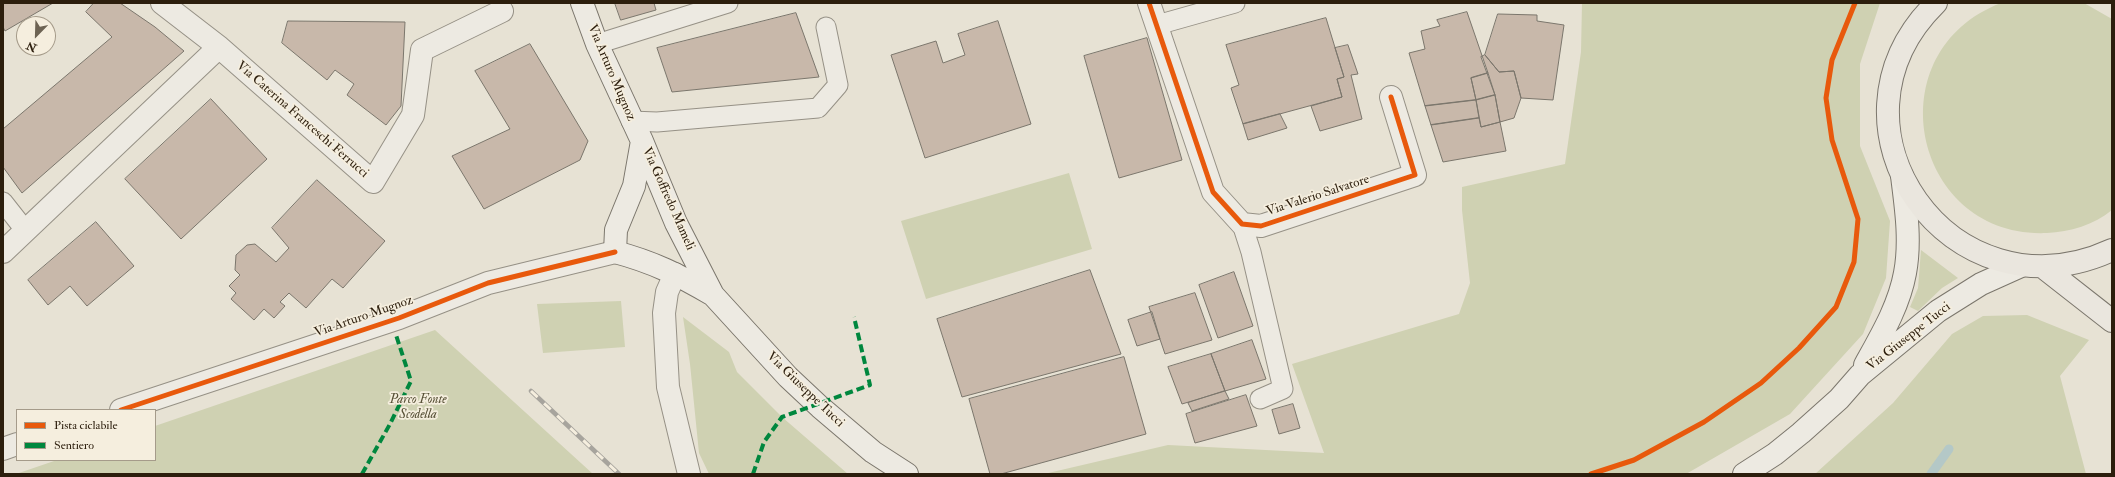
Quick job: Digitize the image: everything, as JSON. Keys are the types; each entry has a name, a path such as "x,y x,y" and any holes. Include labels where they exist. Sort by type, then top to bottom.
{"main road":[{"path":"1936,3 1923,16 1904,44 1893,76 1888,110 1892,144 1902,176 1915,199 1931,219 1950,236 1972,250 2021,266 2043,267 2069,265 2094,258 2112,250"},
{"path":"2043,267 2112,321"}],"street":[{"name":"Via Caterina Franceschi Ferrucci","path":"162,3 219,47 373,182 414,115 422,50 502,10"},
{"name":"Via Arturo Mugnoz","path":"582,3 597,44 642,142"},
{"path":"1149,3 1213,192 1242,224"},
{"path":"3,252 219,47"},
{"name":"Via Valerio Salvatore","path":"1242,224 1261,226 1415,175 1392,97"},
{"name":"Via Goffredo Mameli","path":"615,252 616,230 634,186 642,142"},
{"name":"Via Goffredo Mameli","path":"642,142 676,223 713,295"},
{"name":"Via Giuseppe Tucci","path":"1860,375 1888,324 1905,273 1908,224 1902,176"},
{"name":"Via Arturo Mugnoz","path":"124,409 398,318 488,283 615,252 646,260 676,274 713,295"},
{"name":"Via Giuseppe Tucci","path":"1744,474 1775,454 1801,433 1839,399 1860,375 1938,311 1981,284 2021,266"},
{"path":"676,274 667,292 664,313 668,386 689,474"},
{"name":"Via Giuseppe Tucci","path":"713,295 788,377 820,407 874,452 907,474"},
{"path":"3,449 16,444"}],"lane":[{"path":"597,44 728,3"},
{"path":"1157,25 1235,3"},
{"path":"631,120 657,122 818,108 838,85 826,27"},
{"path":"3,202 25,230"},
{"path":"1242,224 1251,252 1283,389 1260,399"}],"green space":[{"path":"1582,3 1880,3 1860,64 1860,146 1890,221 1886,278 1863,334 1790,414 1686,474 1044,474 1168,445 1324,453 1292,364 1459,314 1470,283 1462,210 1462,187 1565,164 1581,52"},
{"path":"2001,3 2084,3 2112,19 2112,210 2090,224 2064,231 2047,233 2001,227 1965,206 1940,176 1926,139 1924,99 1935,60 1961,27"},
{"path":"1069,173 1092,249 926,299 901,221"},
{"path":"1921,250 1958,278 1942,288 1918,311 1910,307 1918,288"},
{"path":"621,301 625,347 543,353 537,304"},
{"path":"2027,315 2089,340 2060,376 2086,474 1815,474 1893,403 1952,334 1983,316"},
{"path":"683,317 729,352 737,372 782,417 848,474 709,474 699,453 690,364"},
{"name":"Parco Fonte Scodella","path":"435,330 593,474 16,474 54,461 156,461 156,426"}],"building":[{"path":"3,3 53,3 31,16 16,16 16,25 5,31 3,27"},
{"path":"94,3 120,3 155,27 184,51 22,193 3,167 3,129 112,37 86,12"},
{"path":"615,3 654,3 656,10 621,20"},
{"path":"1467,12 1488,73 1471,78 1476,100 1425,106 1409,53 1425,49 1421,31 1440,26 1437,20"},
{"path":"796,13 819,77 672,92 657,48"},
{"path":"1498,14 1537,15 1537,21 1564,25 1553,100 1521,98 1514,71 1499,72 1485,55"},
{"path":"1326,18 1344,77 1337,79 1342,97 1243,124 1231,88 1239,85 1226,45"},
{"path":"288,21 405,22 401,106 386,125 347,95 354,84 335,70 327,80 282,43"},
{"path":"998,21 1031,124 925,158 891,55 936,41 943,63 965,55 958,34"},
{"path":"1147,38 1182,160 1119,178 1084,56"},
{"path":"530,44 588,141 580,160 484,209 452,156 510,129 475,71"},
{"path":"1348,45 1358,74 1351,75 1362,119 1320,131 1311,106 1342,97 1337,79 1344,77 1335,48"},
{"path":"1485,55 1499,72 1514,71 1521,98 1514,118 1500,122 1495,95 1481,57"},
{"path":"1488,73 1495,95 1476,100 1471,78"},
{"path":"1495,95 1500,122 1481,127 1476,100"},
{"path":"211,99 267,159 181,239 125,179"},
{"path":"1476,100 1479,118 1431,125 1425,106"},
{"path":"1280,114 1287,128 1248,140 1243,124"},
{"path":"1479,118 1481,127 1500,122 1506,151 1443,162 1431,125"},
{"path":"317,180 385,241 343,288 332,279 306,308 289,293 280,302 285,306 274,318 264,309 254,320 231,299 236,293 229,286 240,275 235,270 236,255 247,245 255,244 276,262 289,248 272,228"},
{"path":"96,222 134,266 87,306 70,286 48,305 28,280"},
{"path":"1090,270 1121,354 962,397 937,319"},
{"path":"1234,272 1253,326 1218,338 1199,285"},
{"path":"1195,293 1212,340 1165,354 1149,307"},
{"path":"1152,312 1160,339 1137,346 1128,320"},
{"path":"1252,340 1266,379 1225,391 1211,354"},
{"path":"1211,354 1225,391 1182,404 1168,367"},
{"path":"1124,357 1146,434 1001,474 990,474 969,399"},
{"path":"1225,391 1229,399 1192,411 1188,403"},
{"path":"1246,395 1257,426 1195,443 1186,414"},
{"path":"1293,404 1300,428 1279,434 1272,410"}],"waterway":[{"path":"1931,474 1949,449"}],"railway":[{"path":"531,391 619,474"}],"marked path":[{"path":"753,474 764,442 782,417 870,385 854,317"},
{"path":"362,474 390,424 411,381 396,335"}],"cycle path":[{"path":"1149,3 1213,192 1242,224 1261,226 1415,175 1391,97"},
{"path":"1591,474 1634,460 1704,422 1761,383 1799,348 1836,307 1854,262 1858,219 1832,140 1826,98 1832,60 1855,3"},
{"path":"124,409 399,318 488,283 615,252"}]}
